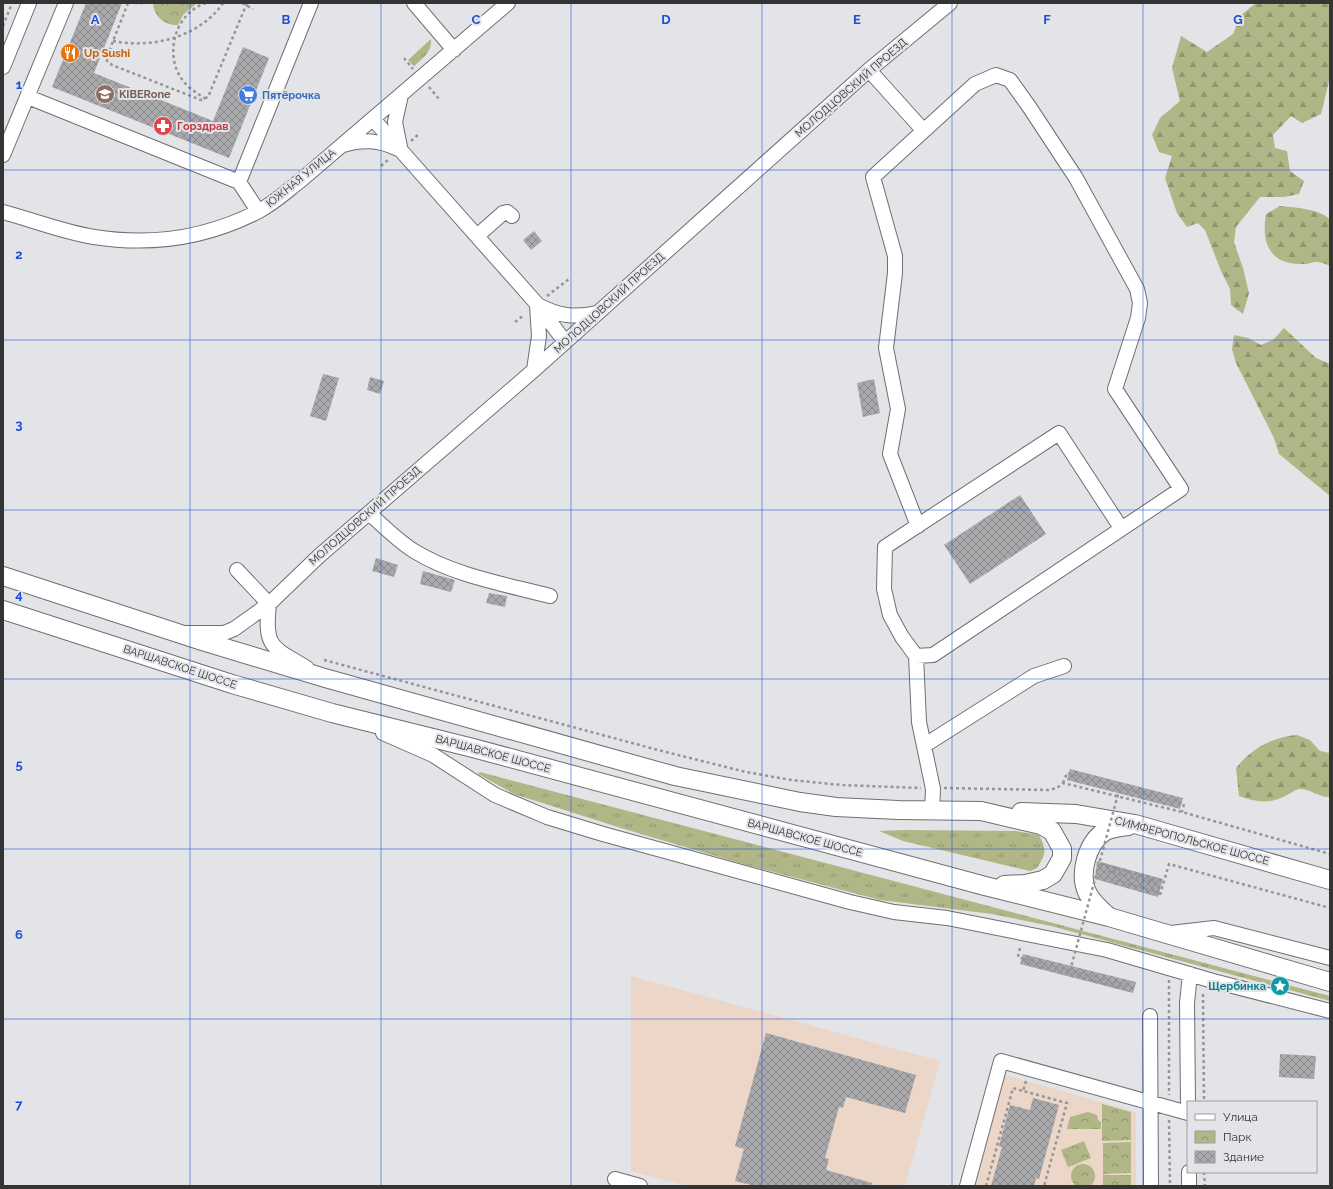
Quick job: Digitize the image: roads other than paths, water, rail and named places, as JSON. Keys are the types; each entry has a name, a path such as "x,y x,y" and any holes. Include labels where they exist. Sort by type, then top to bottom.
{"main road":[{"path":"3,576 176,633 325,678 675,776 800,802 836,807 932,811 981,811 1041,825 1052,831 1062,849 1062,858 1053,874 1044,880 1025,884 986,886"},
{"name":"ВАРШАВСКОЕ ШОССЕ","path":"3,610 232,684 332,713 473,748 986,886"},
{"name":"СИМФЕРОПОЛЬСКОЕ ШОССЕ","path":"981,811 1076,814 1135,824 1330,880"},
{"path":"1109,917 1096,906 1087,892 1084,871 1091,846 1104,832 1135,824"},
{"path":"986,886 1109,917 1330,982"}],"street":[{"path":"4,61 29,3"},
{"path":"3,155 66,3"},
{"path":"239,182 311,3"},
{"name":"ЮЖНАЯ УЛИЦА","path":"3,212 93,236 136,242 177,239 211,231 258,211 300,181 508,3"},
{"name":"МОЛОДЦОВСКИЙ ПРОЕЗД","path":"176,633 224,633 234,629 269,604 319,556 534,370 869,70 950,3"},
{"path":"417,4 454,50"},
{"path":"869,70 923,130"},
{"path":"916,656 933,655 1180,489 1115,389 1138,318 1140,303 1137,289 1076,178 1030,108 1010,80 996,75 975,84 923,130 873,178 895,256 895,273 886,348 898,409 890,454 918,526"},
{"path":"401,95 395,122 401,150"},
{"path":"28,96 239,182 258,211"},
{"path":"373,119 537,304 565,342"},
{"path":"341,146 356,141 371,140 386,143 401,150"},
{"path":"477,236 503,212 507,212 512,216"},
{"path":"537,304 549,311 568,316 580,317 597,313"},
{"path":"534,370 539,336 537,304"},
{"path":"932,811 933,789 919,722 916,656 902,637 890,615 884,589 885,547 1059,433 1121,528"},
{"path":"369,513 413,550 437,563 460,572 550,596"},
{"path":"237,570 269,604 267,630 273,645 280,652 325,678"},
{"path":"925,745 1034,676 1064,666"},
{"path":"332,713 406,741 433,755 495,795 520,806 603,834 858,904 894,912 977,924 1107,950 1190,974 1330,1010"},
{"path":"1164,934 1214,928 1330,958"},
{"path":"1188,1101 1187,1003 1190,974"},
{"path":"1150,1016 1151,1186"},
{"path":"967,1186 1001,1061 1187,1113"},
{"path":"1189,1173 1189,1186"},
{"path":"616,1179 640,1186"}],"place":[{"name":"Up Sushi","path":"70,53"},
{"name":"KIBERone","path":"105,94"},
{"name":"Пятёрочка","path":"248,95"},
{"name":"Горздрав","path":"163,126"},
{"name":"Щербинка","path":"1280,986"}]}
